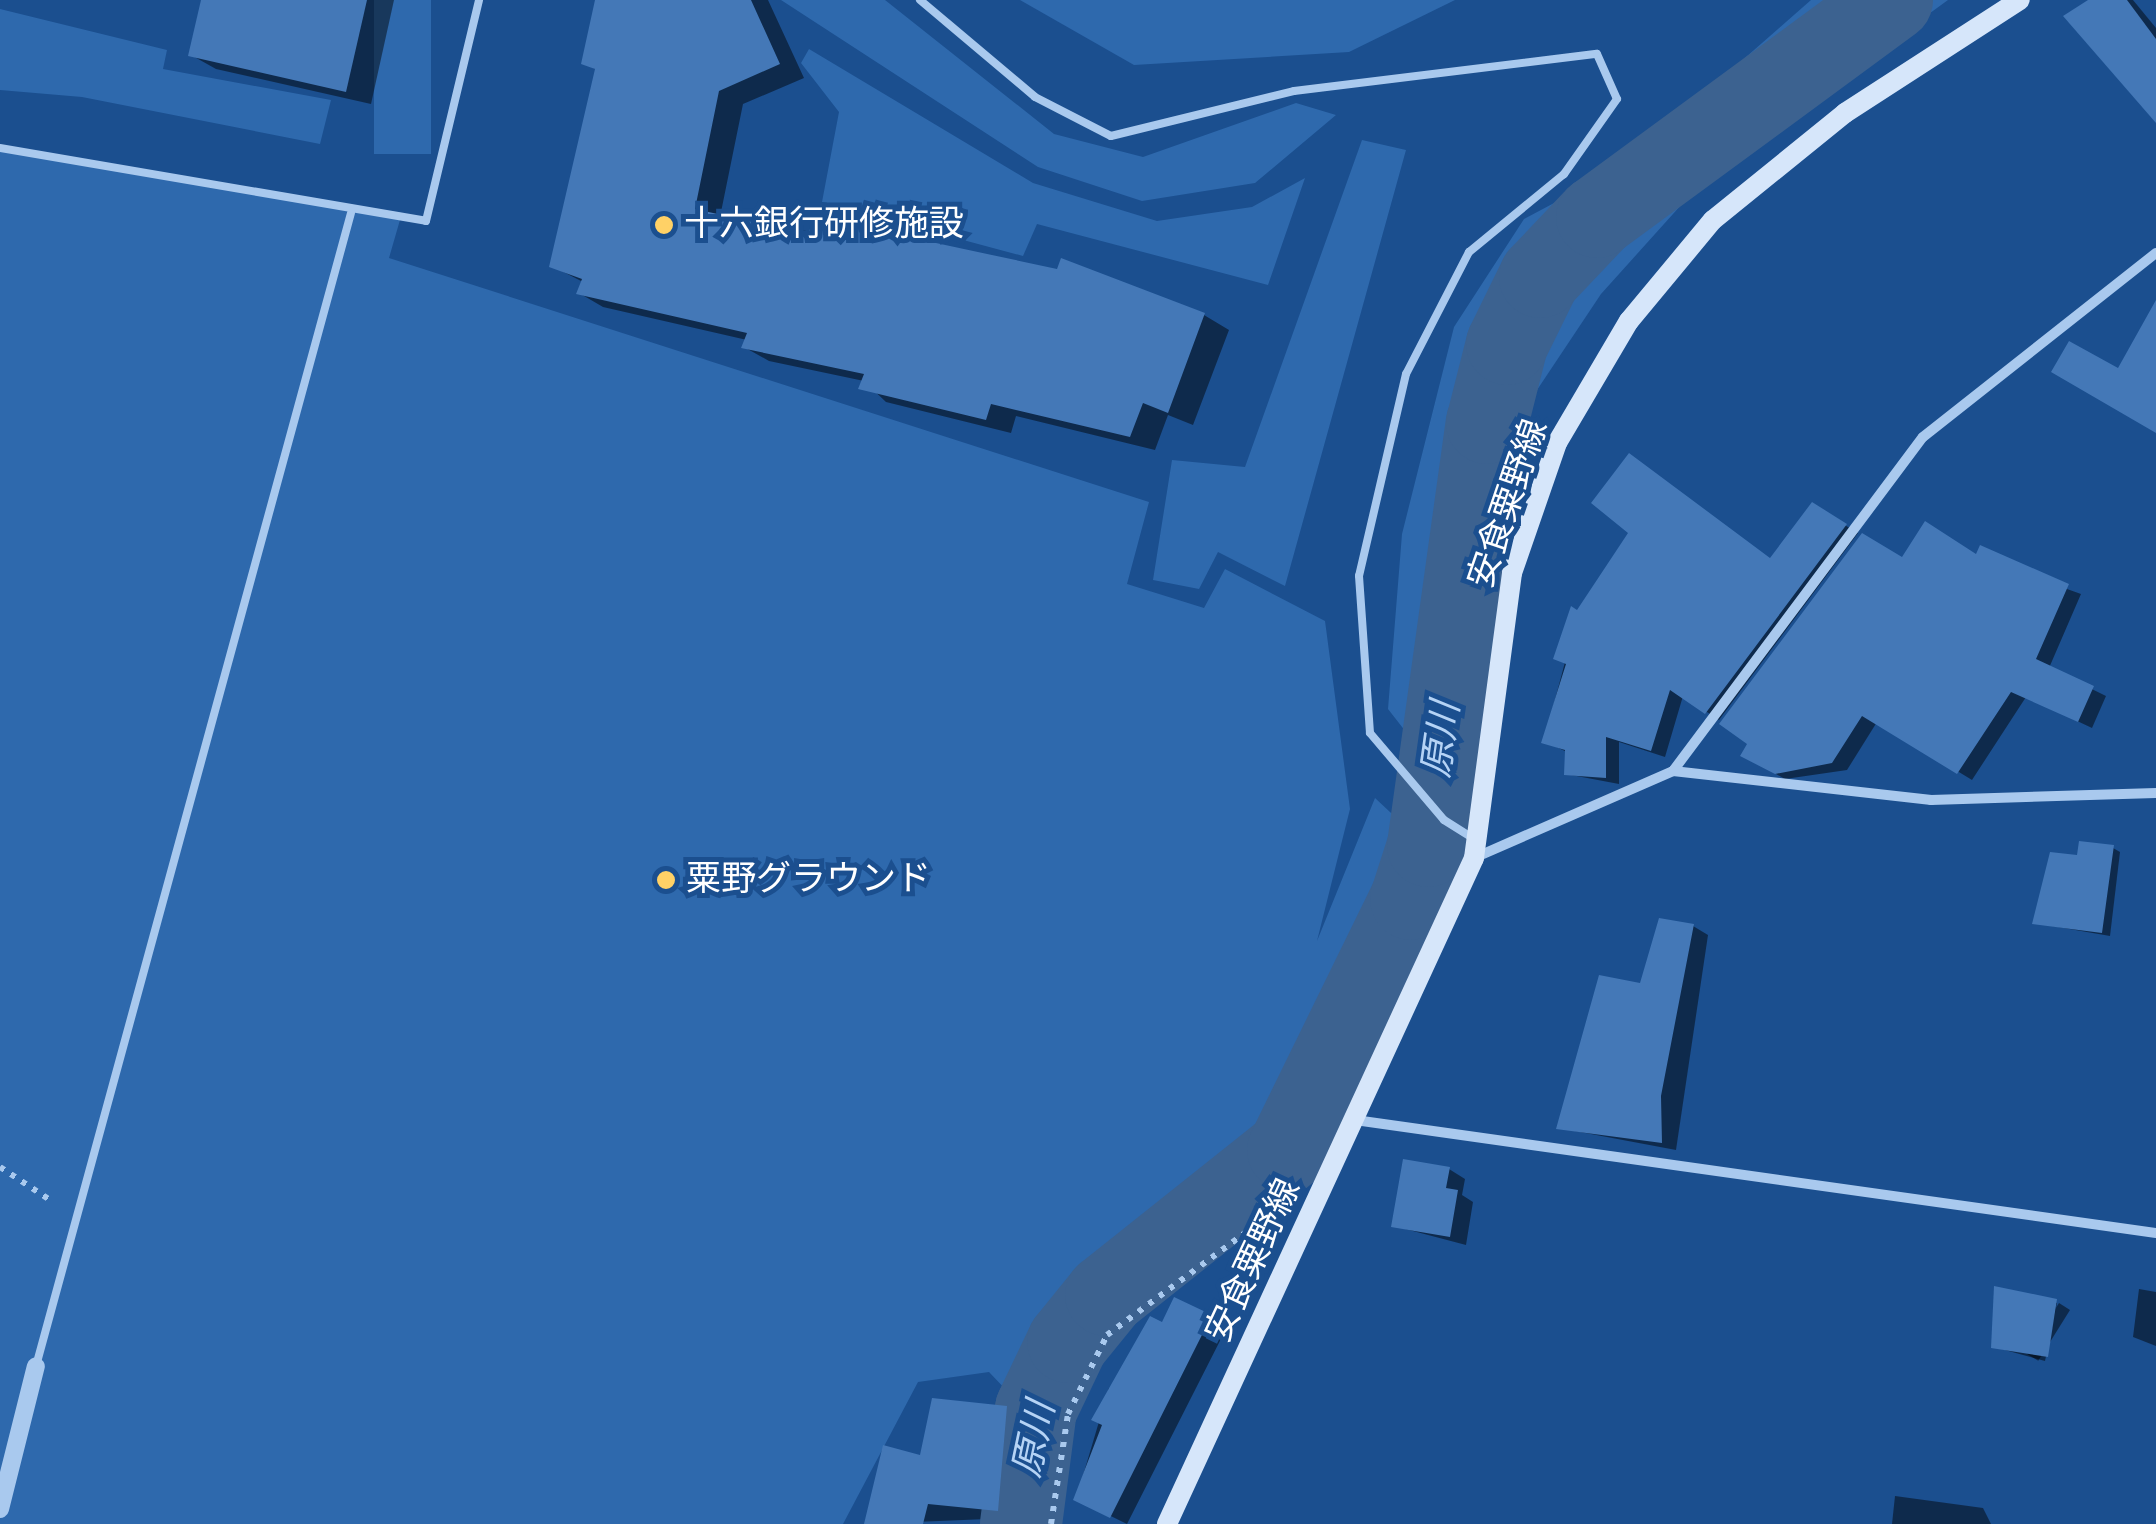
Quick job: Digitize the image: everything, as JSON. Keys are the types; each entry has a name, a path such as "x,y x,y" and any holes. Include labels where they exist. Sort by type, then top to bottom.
{"main road":[{"name":"安食粟野線","path":"1166,1524 1355,1120 1475,849 1512,573 1557,443 1628,321 1713,220 1845,113 2020,0"}],"street":[{"path":"1673,770 1923,437 2156,253"},
{"path":"1475,849 1673,770 1931,800 2156,794"},
{"path":"1355,1120 2156,1234"},
{"path":"0,1509 36,1366"}],"lane":[{"path":"0,148 350,213 426,221 479,0"},
{"path":"920,0 1034,96 1111,136 1294,90 1597,54 1617,98 1564,174 1469,252 1406,374 1359,576 1370,733 1387,760 1475,849"},
{"path":"36,1366 350,213"}],"path":[{"path":"0,1166 76,1217"},
{"path":"1051,1524 1068,1414 1107,1335 1280,1208"}],"shaded area":[{"path":"374,0 431,0 431,154 374,154"},
{"path":"781,0 885,0 1054,134 1143,157 1296,103 1336,115 1255,183 1142,201 1038,167"},
{"path":"1020,0 1455,0 1349,52 1134,65"},
{"path":"1811,0 1948,0 1709,174 1601,294 1529,402 1445,782 1388,709 1402,534 1454,327 1524,219 1618,169"},
{"path":"0,9 167,50 163,69 331,100 320,144 82,97 0,90"},
{"path":"809,49 1033,183 1157,221 1252,207 1305,178 1268,285 1037,224 1023,256 822,202 839,112 801,63"},
{"path":"1362,140 1406,150 1285,586 1218,552 1199,589 1153,580 1172,460 1245,467"},
{"name":"粟野グラウンド","path":"0,146 402,213 389,258 1149,502 1127,584 1204,608 1225,569 1325,621 1350,809 1317,941 1375,798 1435,854 1322,1123 1244,1209 1061,1342 1047,1399 1009,1393 989,1372 918,1382 843,1524 0,1524"}],"building":[{"path":"201,0 367,0 346,92 188,56"},
{"name":"十六銀行研修施設","path":"595,0 751,0 780,64 719,91 695,209 808,234 815,217 1057,269 1061,258 1205,313 1168,413 1143,403 1130,437 991,404 986,420 858,389 864,374 741,348 747,333 576,294 582,279 549,267 595,69 581,64"},
{"path":"2088,0 2127,0 2156,39 2156,123 2063,16"},
{"path":"2156,300 2156,433 2051,372 2069,341 2118,368"},
{"path":"1629,453 1770,558 1812,502 1847,524 1705,714 1670,690 1651,751 1606,737 1606,778 1564,775 1565,750 1541,743 1566,664 1553,659 1571,606 1577,610 1628,533 1591,503"},
{"path":"1925,521 1976,554 1980,545 2069,584 2036,659 2094,686 2078,722 2011,692 1957,774 1862,716 1832,763 1775,774 1740,756 1747,744 1719,724 1862,533 1902,557"},
{"path":"2079,841 2114,845 2102,933 2032,924 2050,852 2077,855"},
{"path":"1659,918 1694,924 1661,1096 1662,1143 1556,1129 1599,975 1640,983"},
{"path":"1403,1159 1450,1167 1446,1188 1458,1190 1450,1237 1391,1227"},
{"path":"1994,1286 2057,1299 2048,1357 1991,1348"},
{"path":"1174,1297 1212,1315 1110,1518 1073,1500 1102,1425 1091,1420 1150,1316 1162,1322"},
{"path":"932,1398 1007,1406 998,1511 928,1504 923,1524 864,1524 883,1445 920,1455"}],"waterway":[{"name":"原川","path":"1021,1524 1036,1409 1068,1342 1106,1295 1288,1150 1411,899 1428,846 1487,423 1507,344 1540,277 1597,217 1892,0"}],"place":[{"name":"十六銀行研修施設","path":"664,225"},
{"name":"粟野グラウンド","path":"666,880"}]}
